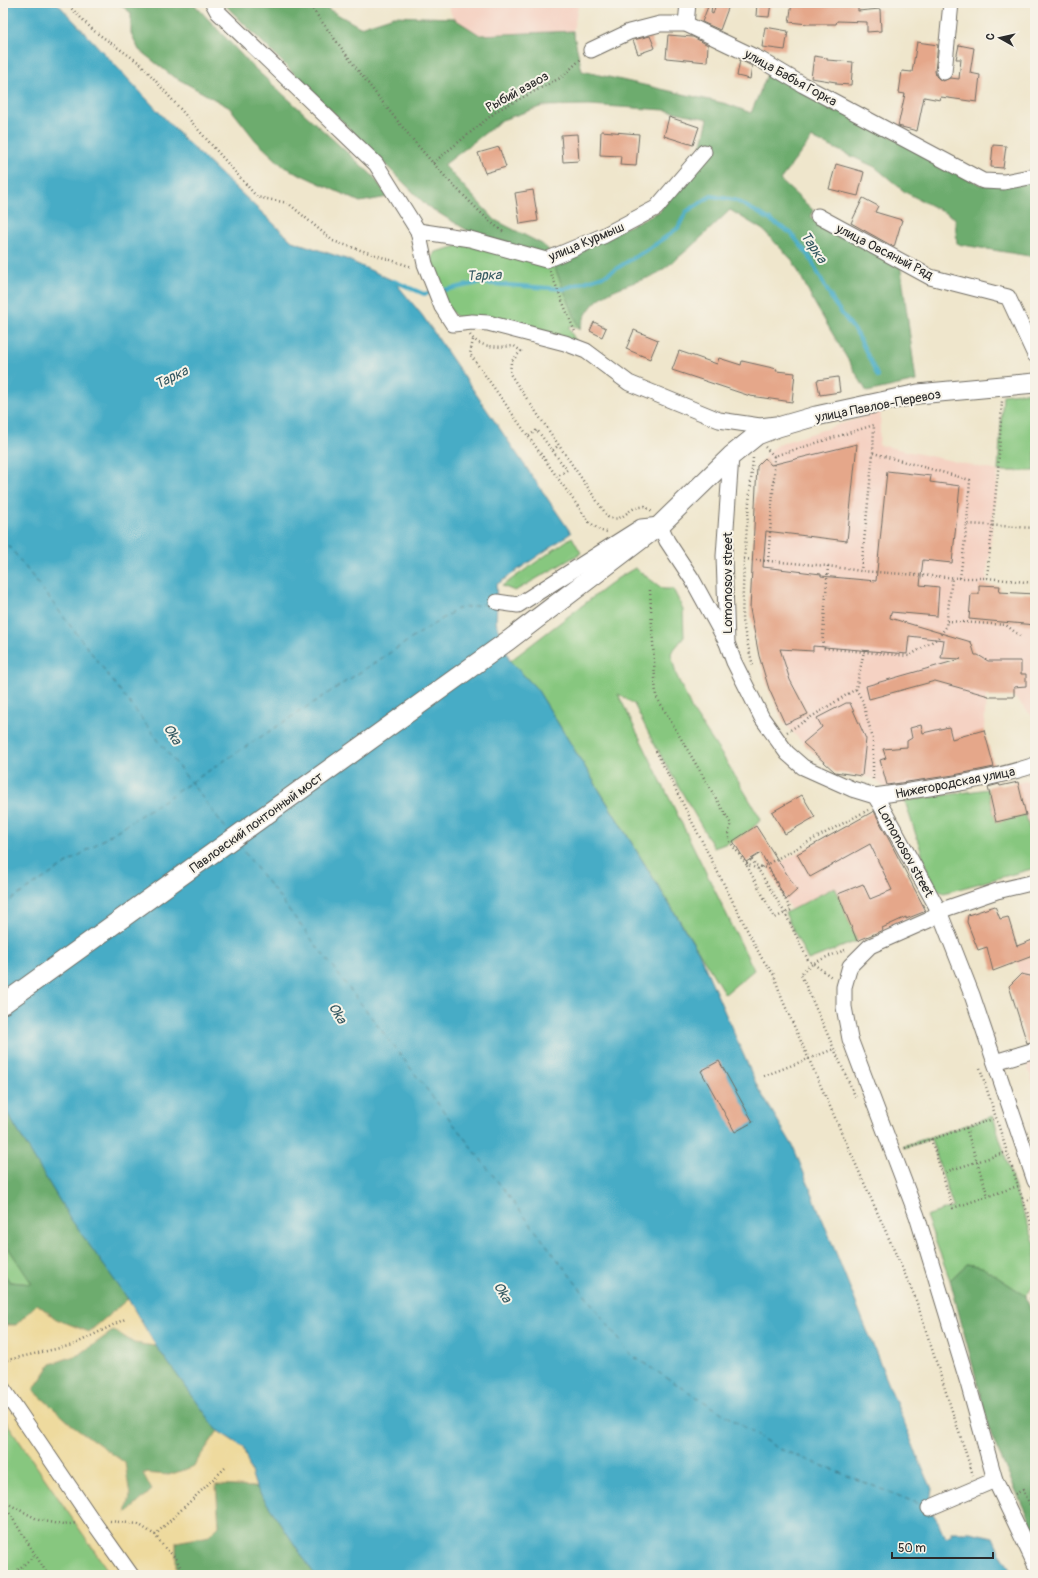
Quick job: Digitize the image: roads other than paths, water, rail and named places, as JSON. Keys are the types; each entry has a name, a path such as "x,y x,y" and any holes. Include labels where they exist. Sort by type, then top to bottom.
{"main road":[{"name":"улица Павлов-Перевоз","path":"656,517 757,435 794,422 918,394 1035,383"},
{"name":"Павловский понтонный мост","path":"3,1004 509,640 656,517"}],"street":[{"path":"213,3 218,12 376,164 418,231"},
{"path":"686,24 688,3"},
{"path":"944,72 951,3"},
{"name":"улица Бабья Горка","path":"591,50 628,32 660,24 686,24 761,60 803,85 983,181 1004,182 1035,176"},
{"name":"улица Курмыш","path":"418,231 470,239 546,260 603,236 656,208 704,152"},
{"name":"улица Овсяный Ряд","path":"818,216 930,277 1008,297 1035,355"},
{"name":"улица Павлов-Перевоз","path":"418,231 424,264 442,307 453,324 461,322 488,323 565,343 586,351 629,383 719,420 760,426 794,422"},
{"name":"Lomonosov street","path":"731,456 724,556 727,643 734,662 751,698 787,753 803,767 871,798 939,911 972,995 1035,1181"},
{"path":"497,602 518,605 656,517 667,541 692,579 727,643"},
{"name":"Нижегородская улица","path":"871,798 1014,772 1035,765"},
{"path":"1035,882 997,891 939,911 929,920 870,946 850,966 844,987 844,1007 850,1039 917,1216 968,1383 995,1480 1035,1564"},
{"path":"995,1062 1035,1050"},
{"path":"3,1389 131,1575"},
{"path":"929,1508 995,1480"}],"water":[{"name":"Oka","path":"3,3 57,3 186,141 292,241 346,259 394,281 422,315 571,533 496,585 496,622 510,661 537,689 698,951 758,1088 793,1146 932,1489 929,1508 939,1523 946,1538 952,1535 951,1532 970,1532 993,1537 1000,1553 1010,1569 1018,1575 315,1575 256,1487 243,1447 218,1431 156,1346 128,1299 70,1218 3,1106"}],"waterway":[{"name":"Тарка","path":"439,291 479,283 563,289 606,275 656,244 678,228 686,212 711,196 735,200 791,233 809,256 834,303 858,335 878,377"},
{"name":"Тарка","path":"391,282 394,281 424,294 433,292"}]}
